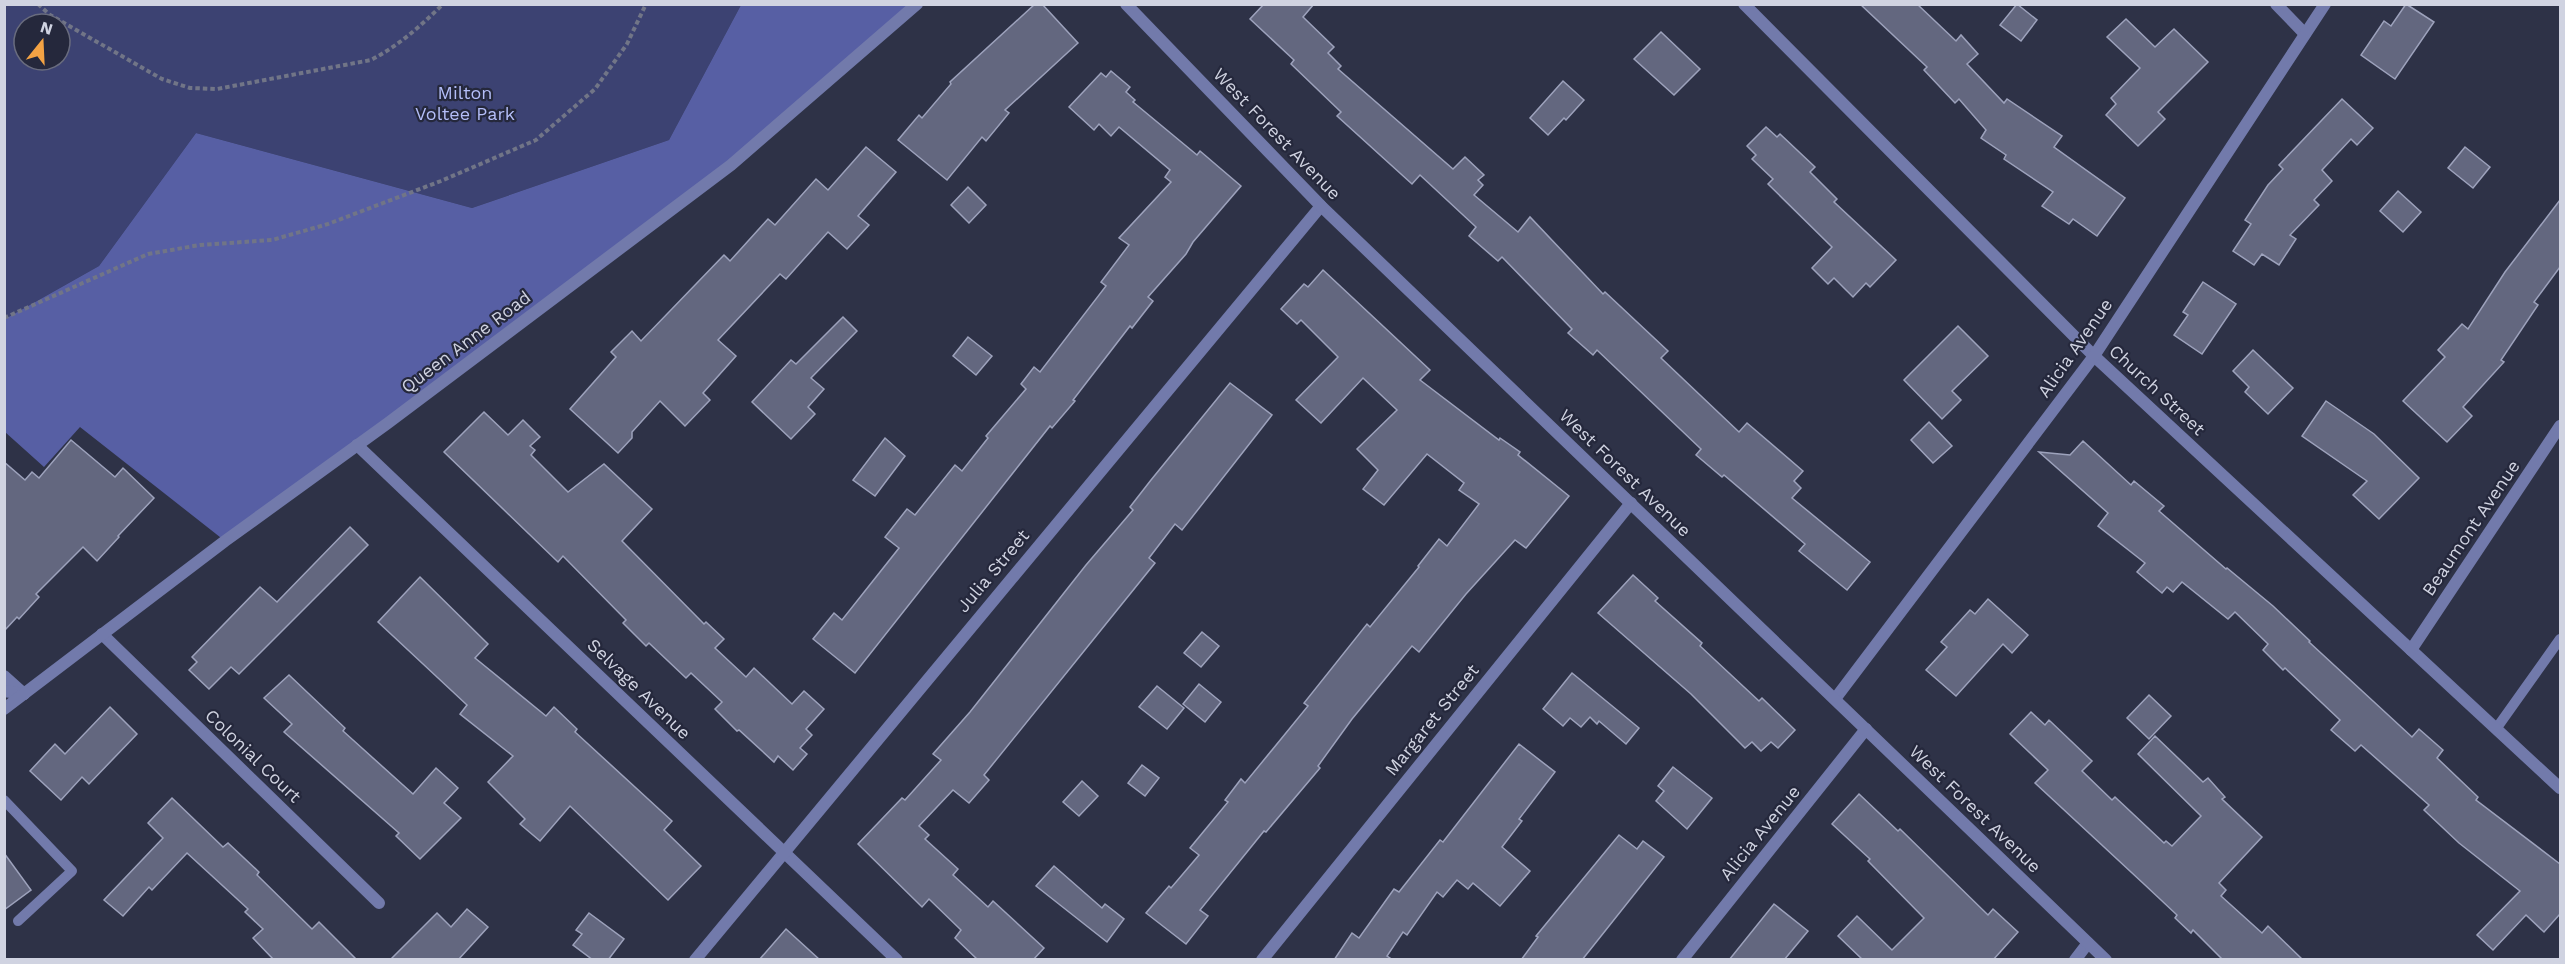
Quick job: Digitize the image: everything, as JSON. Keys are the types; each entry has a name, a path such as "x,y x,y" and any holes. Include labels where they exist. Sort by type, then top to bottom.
{"street":[{"name":"Queen Anne Road","path":"4,709 225,540 357,445 731,165 916,4"},
{"name":"West Forest Avenue","path":"1126,4 1321,206 2106,960"},
{"name":"Church Street","path":"1743,4 2094,356 2560,788"},
{"path":"2276,4 2306,34"},
{"name":"Alicia Avenue","path":"1835,699 2094,356 2325,4"},
{"name":"Julia Street","path":"695,960 783,851 1321,206"},
{"name":"Beaumont Avenue","path":"2411,650 2560,426"},
{"name":"Selvage Avenue","path":"357,445 897,960"},
{"name":"Margaret Street","path":"1262,960 1631,503"},
{"name":"Colonial Court","path":"102,634 379,903"},
{"path":"4,676 24,694"},
{"path":"4,691 24,694"},
{"name":"Alicia Avenue","path":"1682,960 1866,729"},
{"path":"2075,960 2088,943"}],"lane":[{"path":"2496,729 2560,639"},
{"path":"4,800 72,871 18,921"}],"path":[{"path":"38,4 51,15 162,80 190,88 217,89 371,60 388,51 415,31 443,4"},
{"path":"4,318 148,254 200,245 272,240 317,227 441,181 536,140 595,89 627,44 646,4"}],"green space":[{"name":"Milton Voltee Park","path":"5,5 741,5 669,140 472,208 196,133 99,266 5,319"}],"shaded area":[{"path":"741,5 917,5 784,121 225,541 80,427 44,467 5,432 5,319 99,266 196,133 472,208 669,140"}],"building":[{"path":"1035,4 1042,4 1078,43 1005,110 1009,113 986,141 982,137 947,180 898,140 919,115 922,118 951,84 950,82"},
{"path":"1264,4 1314,4 1303,17 1334,47 1328,53 1341,66 1338,69 1453,169 1465,157 1484,175 1478,180 1483,185 1474,195 1518,232 1530,217 1603,294 1605,292 1668,351 1661,358 1739,432 1747,423 1803,471 1794,481 1801,488 1792,498 1870,562 1847,590 1799,551 1805,544 1724,475 1722,477 1696,455 1701,449 1597,350 1593,355 1568,333 1572,329 1502,257 1498,261 1469,236 1476,227 1420,175 1412,184 1337,116 1341,112 1291,64 1294,60 1250,19"},
{"path":"1860,4 1917,4 1956,41 1961,35 1978,54 1967,64 2004,103 2007,99 2062,136 2054,147 2125,198 2097,236 2073,219 2069,224 2042,206 2053,192 2004,159 2006,155 1981,138 1986,130 1959,99 1955,103 1924,70 1927,67"},
{"path":"2017,4 2037,20 2021,41 2000,25"},
{"path":"2406,4 2434,22 2395,79 2361,55 2384,21 2391,26"},
{"path":"2126,19 2155,47 2174,29 2208,62 2158,112 2165,119 2138,146 2106,115 2116,104 2111,98 2140,68 2107,37"},
{"path":"1661,32 1700,69 1674,95 1634,59"},
{"path":"1111,71 1130,87 1126,92 1135,100 1133,102 1197,155 1200,151 1241,186 1148,297 1153,301 1132,328 1130,326 1073,400 1075,401 1052,428 1050,426 855,673 813,639 834,613 842,620 899,548 885,537 907,509 915,515 955,465 962,471 988,438 986,436 1026,389 1021,384 1034,367 1040,372 1106,286 1101,282 1129,245 1119,238 1171,182 1165,177 1170,170 1119,127 1111,136 1099,124 1094,130 1069,107 1101,73 1106,77"},
{"path":"1563,81 1584,100 1548,135 1530,118"},
{"path":"2342,99 2373,128 2357,145 2351,139 2322,170 2332,181 2314,200 2319,205 2290,235 2296,239 2279,265 2262,254 2254,265 2233,251 2251,224 2245,220 2268,185 2283,169 2279,165"},
{"path":"1766,127 1777,137 1780,134 1815,167 1810,172 1837,199 1834,202 1896,260 1870,287 1866,283 1853,297 1834,278 1828,284 1812,268 1832,247 1768,184 1773,179 1752,159 1756,155 1747,146"},
{"path":"866,147 896,172 858,216 869,225 847,249 828,232 786,279 780,274 718,340 736,356 703,393 710,400 685,426 660,401 632,432 632,438 618,453 570,409 616,357 611,352 632,331 641,341 724,255 730,261 768,219 775,225 816,179 828,190"},
{"path":"2465,147 2490,167 2473,188 2448,168"},
{"path":"968,187 986,205 969,223 951,205"},
{"path":"2398,191 2421,212 2403,232 2380,211"},
{"path":"2560,200 2560,267 2534,302 2538,305 2501,360 2504,362 2463,407 2472,416 2447,442 2403,401 2445,357 2438,350 2462,324 2468,329 2505,272"},
{"path":"1323,270 1430,370 1420,380 1499,440 1500,438 1520,452 1518,455 1569,496 1526,548 1515,540 1466,594 1419,652 1412,646 1352,719 1318,766 1320,768 1266,832 1264,831 1200,910 1208,916 1186,944 1146,913 1199,855 1190,848 1228,802 1225,800 1241,779 1245,783 1308,706 1304,703 1367,624 1370,627 1439,539 1447,546 1479,504 1459,490 1464,483 1427,454 1384,505 1363,489 1378,470 1357,449 1397,410 1363,378 1321,423 1296,400 1338,357 1301,320 1297,324 1281,309 1304,284 1308,287"},
{"path":"2203,282 2236,304 2202,354 2174,335 2188,315 2183,312"},
{"path":"843,317 857,331 811,378 824,389 808,407 815,414 791,439 752,402 791,360 796,364"},
{"path":"1958,326 1988,356 1952,391 1961,400 1942,419 1904,380"},
{"path":"968,337 992,356 976,375 953,356"},
{"path":"2253,350 2293,388 2268,414 2245,392 2249,387 2233,371"},
{"path":"1230,383 1272,415 1182,530 1175,524 1149,558 1155,563 984,775 989,780 969,803 953,790 919,826 929,835 925,839 958,869 953,875 988,907 993,901 1044,948 1033,960 978,960 955,938 961,930 929,899 922,907 858,844 902,798 905,800 941,760 933,754 970,712 1086,565 1133,510 1130,507"},
{"path":"2326,401 2374,434 2419,478 2379,519 2353,495 2367,481 2302,436"},
{"path":"484,412 508,435 523,420 540,437 530,446 535,450 531,455 568,492 604,464 652,509 622,541 704,624 706,622 724,639 715,648 746,677 754,668 792,704 804,691 824,709 806,729 812,735 800,748 807,754 793,770 778,756 774,762 739,730 737,731 715,709 722,702 691,673 686,678 649,643 646,646 623,623 626,620 563,556 558,562 444,452"},
{"path":"1929,422 1952,446 1933,463 1911,440"},
{"path":"885,438 905,456 875,496 853,480"},
{"path":"71,440 115,477 123,468 154,498 97,561 83,547 36,594 39,597 19,619 17,617 4,631 4,462 25,480 32,472 39,478"},
{"path":"2083,441 2131,485 2134,481 2164,506 2159,511 2273,606 2412,737 2419,729 2443,750 2437,758 2478,797 2476,800 2560,864 2560,914 2544,932 2526,915 2493,950 2477,935 2520,891 2459,843 2424,810 2429,805 2361,745 2355,751 2331,730 2340,720 2263,650 2268,644 2235,612 2228,619 2182,582 2173,592 2167,587 2162,593 2137,572 2145,563 2098,526 2108,513 2039,452 2070,455"},
{"path":"350,527 368,545 239,674 231,667 209,689 189,670 197,662 192,657 260,587 277,602"},
{"path":"1633,575 1658,598 1655,601 1702,643 1700,646 1759,701 1762,698 1795,730 1778,748 1771,742 1761,751 1752,742 1745,748 1691,694 1598,613"},
{"path":"420,577 488,644 475,658 546,716 554,707 577,729 575,732 672,821 664,830 701,866 668,900 570,806 540,841 520,824 525,819 488,782 513,756 460,714 467,705 378,622"},
{"path":"1988,599 2028,635 2012,653 2003,644 1956,696 1926,670 1947,647 1941,642 1970,610 1975,614"},
{"path":"1202,632 1219,646 1201,667 1184,653"},
{"path":"1572,673 1639,728 1626,744 1599,721 1597,724 1590,717 1581,727 1570,718 1563,726 1543,709"},
{"path":"289,675 345,728 343,731 413,794 436,768 458,788 444,803 461,818 420,859 396,836 399,833 284,732 292,724 264,698"},
{"path":"1199,684 1221,702 1205,722 1183,704"},
{"path":"1157,686 1184,708 1167,729 1139,707"},
{"path":"2149,695 2171,716 2149,739 2127,718"},
{"path":"110,707 137,734 89,784 82,777 61,800 30,771 55,744 65,754"},
{"path":"2031,712 2045,725 2049,720 2092,761 2082,771 2112,800 2115,797 2164,843 2166,841 2172,846 2201,816 2138,754 2155,736 2203,782 2208,778 2225,797 2222,799 2262,837 2219,883 2226,890 2221,896 2262,933 2268,926 2303,960 2223,960 2193,930 2191,933 2175,918 2177,915 2035,783 2048,770 2010,734"},
{"path":"1519,744 1555,772 1519,819 1522,821 1502,847 1530,871 1500,906 1473,883 1468,889 1457,880 1443,897 1437,892 1407,935 1403,932 1387,956 1393,960 1334,960 1352,933 1359,938 1394,889 1399,892 1440,840 1443,842"},
{"path":"1142,765 1159,778 1145,796 1128,783"},
{"path":"1673,767 1712,798 1687,829 1656,801 1664,791 1658,786"},
{"path":"1082,781 1098,796 1079,816 1063,802"},
{"path":"1859,794 1898,831 1900,829 1988,915 1993,909 2018,932 1993,960 1863,960 1838,936 1857,916 1892,950 1924,918 1868,861 1870,859 1832,824"},
{"path":"172,798 223,847 228,843 259,872 257,875 312,929 319,922 357,960 274,960 253,938 263,929 245,912 248,909 187,853 152,890 149,887 123,916 104,900 163,838 148,823"},
{"path":"1619,835 1637,849 1643,841 1664,857 1582,960 1521,960 1538,937 1536,936"},
{"path":"4,853 31,890 4,910"},
{"path":"1054,866 1102,908 1105,904 1124,919 1107,942 1036,886"},
{"path":"1774,904 1808,931 1784,960 1729,960"},
{"path":"467,909 488,927 458,960 390,960 437,913 451,927"},
{"path":"589,913 624,939 608,960 593,960 573,945 582,934 576,930"},
{"path":"786,929 820,960 759,960"}]}
